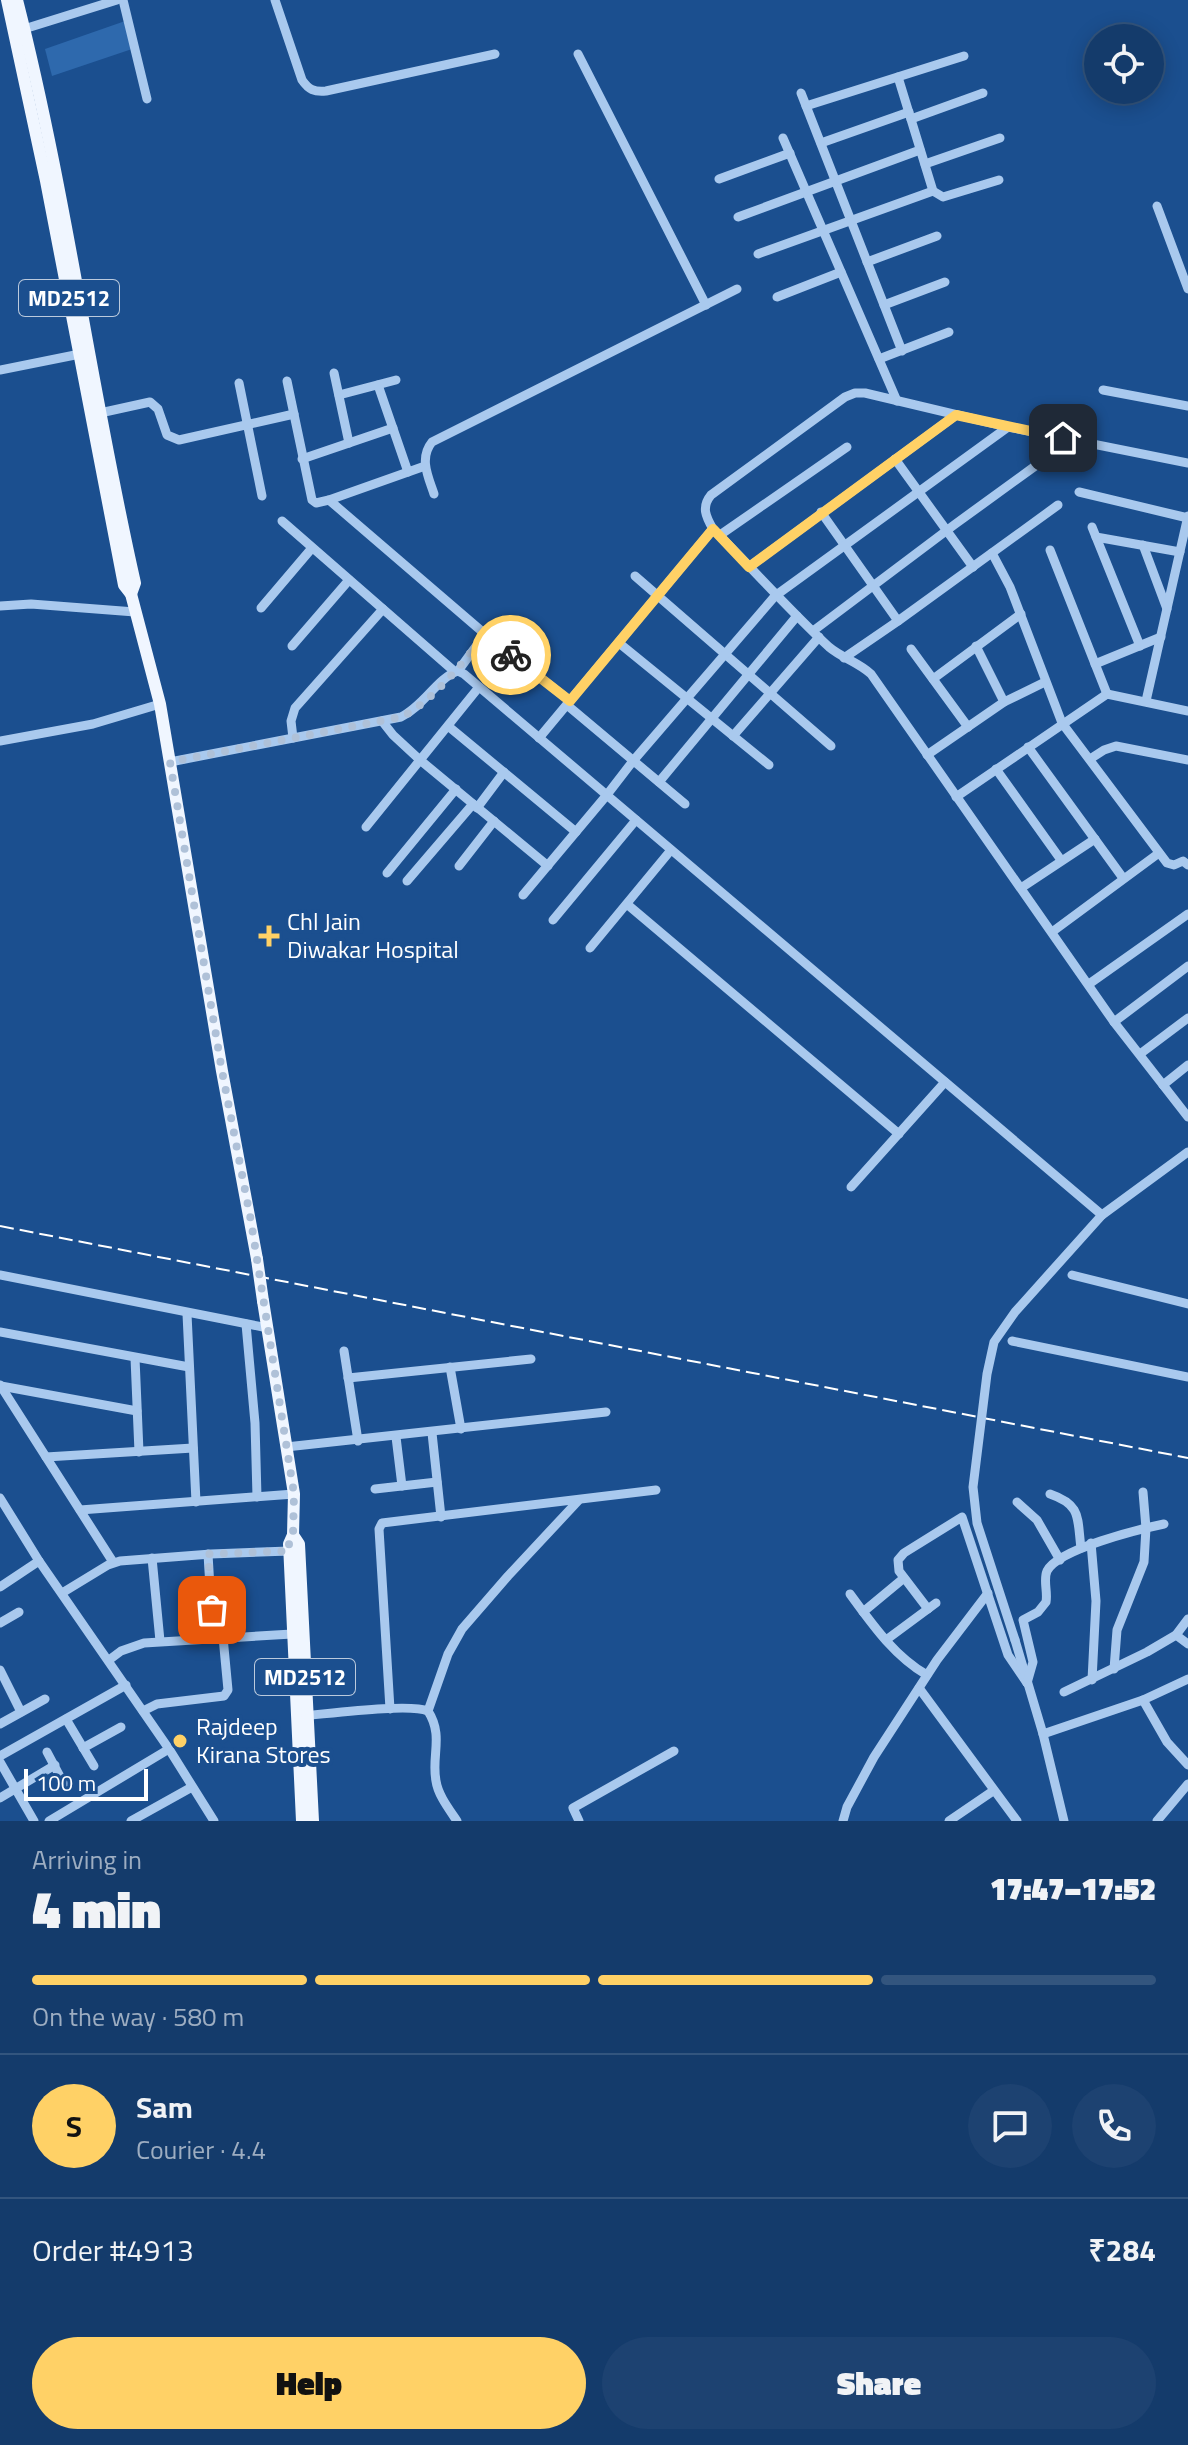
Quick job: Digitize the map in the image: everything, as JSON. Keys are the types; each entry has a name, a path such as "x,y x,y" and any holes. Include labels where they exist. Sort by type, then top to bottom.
{"main road":[{"name":"MD2512","path":"7,0 29,97 124,585 131,594 160,704 257,1259 294,1494 293,1535 289,1544 292,1634 313,1821"},
{"name":"MD2512","path":"17,0 37,80 116,503 135,583 131,594"},
{"name":"MD2512","path":"293,1535 299,1544 302,1821"}],"street":[{"path":"24,29 120,0 147,99"},
{"path":"275,0 302,80 314,92 495,54"},
{"path":"578,54 706,305"},
{"path":"806,106 964,56"},
{"path":"898,77 933,191 943,197 999,180"},
{"path":"801,93 902,351"},
{"path":"821,143 983,93"},
{"path":"783,138 897,401"},
{"path":"925,164 1000,138"},
{"path":"738,217 920,150"},
{"path":"719,179 790,153"},
{"path":"758,254 933,191"},
{"path":"1157,206 1188,289"},
{"path":"867,262 937,236"},
{"path":"777,297 841,272"},
{"path":"884,305 945,282"},
{"path":"434,494 425,466 425,454 432,442 737,289"},
{"path":"879,359 949,332"},
{"path":"0,370 80,354"},
{"path":"334,373 349,443"},
{"path":"339,395 396,380"},
{"path":"287,381 302,459 312,500 316,503 425,466"},
{"path":"239,383 262,496"},
{"path":"378,385 408,472"},
{"path":"1103,390 1188,406"},
{"path":"1188,463 855,393 845,397 711,495 705,509 706,517 717,532 775,596 844,658 858,663 871,674 1114,1022 1188,1117"},
{"path":"100,413 150,402 158,409 167,435 179,440 294,414"},
{"path":"749,567 956,415"},
{"path":"523,895 775,596 1008,427"},
{"path":"302,459 393,428"},
{"path":"539,738 657,596 717,532 847,447"},
{"path":"895,459 973,567"},
{"path":"733,736 816,634 873,586 1038,464"},
{"path":"1079,492 1188,517 1146,701"},
{"path":"329,500 685,804"},
{"path":"844,658 1058,505"},
{"path":"821,512 898,621"},
{"path":"282,521 1102,1215"},
{"path":"1140,646 1094,532 1180,552"},
{"path":"1143,545 1167,609"},
{"path":"261,608 312,548"},
{"path":"1050,550 1107,694"},
{"path":"992,553 1021,614 1062,723 1159,853 1171,865 1186,861"},
{"path":"635,576 831,746"},
{"path":"292,646 349,580"},
{"path":"0,606 31,604 135,612"},
{"path":"293,738 291,721 295,708 383,609"},
{"path":"933,679 1021,614"},
{"path":"659,782 797,616"},
{"path":"170,762 401,717 418,707 456,671 485,634"},
{"path":"1095,664 1161,637"},
{"path":"619,643 769,765"},
{"path":"976,646 1004,702"},
{"path":"911,649 968,727"},
{"path":"927,755 1004,702 1045,682"},
{"path":"366,827 479,687"},
{"path":"956,797 1107,694 1188,711"},
{"path":"0,741 93,724 160,704"},
{"path":"382,721 420,760 548,866"},
{"path":"448,726 576,832"},
{"path":"1090,759 1116,746 1188,760"},
{"path":"1028,747 1123,878"},
{"path":"996,769 1061,860"},
{"path":"407,881 504,772"},
{"path":"387,873 456,789"},
{"path":"553,920 636,820"},
{"path":"459,866 494,821"},
{"path":"1021,888 1095,839"},
{"path":"590,948 671,850"},
{"path":"1052,932 1159,853"},
{"path":"628,905 899,1134"},
{"path":"1089,984 1188,914"},
{"path":"1114,1022 1188,966"},
{"path":"1140,1054 1188,1018"},
{"path":"1163,1085 1188,1065"},
{"path":"851,1187 945,1082"},
{"path":"1064,1821 1043,1734 977,1523 973,1487 987,1374 994,1342 1015,1312 1102,1215 1188,1152"},
{"path":"0,1275 268,1328"},
{"path":"1072,1275 1188,1304"},
{"path":"187,1314 196,1502"},
{"path":"246,1324 255,1423 257,1497"},
{"path":"0,1332 189,1367"},
{"path":"1012,1341 1188,1377"},
{"path":"344,1351 358,1441"},
{"path":"135,1358 139,1452"},
{"path":"348,1378 531,1359"},
{"path":"450,1367 461,1429"},
{"path":"0,1385 137,1411"},
{"path":"0,1385 113,1562"},
{"path":"286,1447 606,1412"},
{"path":"432,1433 441,1517"},
{"path":"396,1437 402,1486"},
{"path":"46,1457 193,1448"},
{"path":"375,1489 437,1482"},
{"path":"390,1709 380,1526 385,1522 656,1490"},
{"path":"1114,1669 1117,1630 1144,1562 1146,1528 1143,1492"},
{"path":"80,1510 294,1494"},
{"path":"1050,1494 1064,1499 1073,1507 1081,1548"},
{"path":"0,1498 214,1821"},
{"path":"428,1711 448,1654 462,1629 533,1547 578,1501"},
{"path":"1017,1502 1037,1520 1060,1560"},
{"path":"886,1640 932,1606 904,1578 897,1565 900,1557 962,1517 1008,1655 1027,1683"},
{"path":"1027,1683 1033,1662 1023,1620 1043,1608 1047,1596 1047,1572 1060,1560 1091,1543 1164,1524"},
{"path":"1091,1543 1096,1601 1092,1680"},
{"path":"62,1593 113,1562 289,1551"},
{"path":"143,1711 157,1704 224,1696 228,1690 208,1554"},
{"path":"152,1558 160,1641"},
{"path":"0,1587 39,1561"},
{"path":"863,1612 904,1578"},
{"path":"843,1821 861,1780 927,1675 988,1593"},
{"path":"850,1594 902,1658 927,1675"},
{"path":"0,1623 19,1612"},
{"path":"1064,1692 1176,1635 1188,1619"},
{"path":"109,1660 130,1647 160,1641 292,1634"},
{"path":"1176,1635 1188,1644"},
{"path":"0,1670 21,1712"},
{"path":"1043,1734 1143,1700 1188,1679"},
{"path":"0,1756 126,1685"},
{"path":"919,1688 1017,1821"},
{"path":"0,1724 45,1699"},
{"path":"1143,1700 1167,1742 1188,1765"},
{"path":"302,1716 390,1709 422,1708 428,1711 435,1725 436,1781 457,1821"},
{"path":"66,1719 94,1766"},
{"path":"83,1748 121,1727"},
{"path":"49,1821 169,1749"},
{"path":"579,1821 573,1808 674,1751"},
{"path":"47,1752 64,1784"},
{"path":"0,1762 34,1821"},
{"path":"0,1798 55,1765"},
{"path":"1157,1821 1188,1784"},
{"path":"131,1821 192,1787"},
{"path":"949,1821 993,1791"}],"shaded area":[{"path":"128,20 135,48 52,76 45,49"}],"railway":[{"path":"0,1226 1188,1458"}],"way so far":[{"path":"212,1610 208,1554 289,1551 293,1535 294,1494 251,1221 222,1071 170,762 401,717 418,707 454,671 458,671 485,634 511,655"}],"place":[{"name":"Chl Jain Diwakar Hospital","path":"269,936"},
{"name":"Rajdeep Kirana Stores","path":"180,1741"}],"route":[{"path":"511,655 570,701 713,529 749,567 956,415 1063,438"}]}
